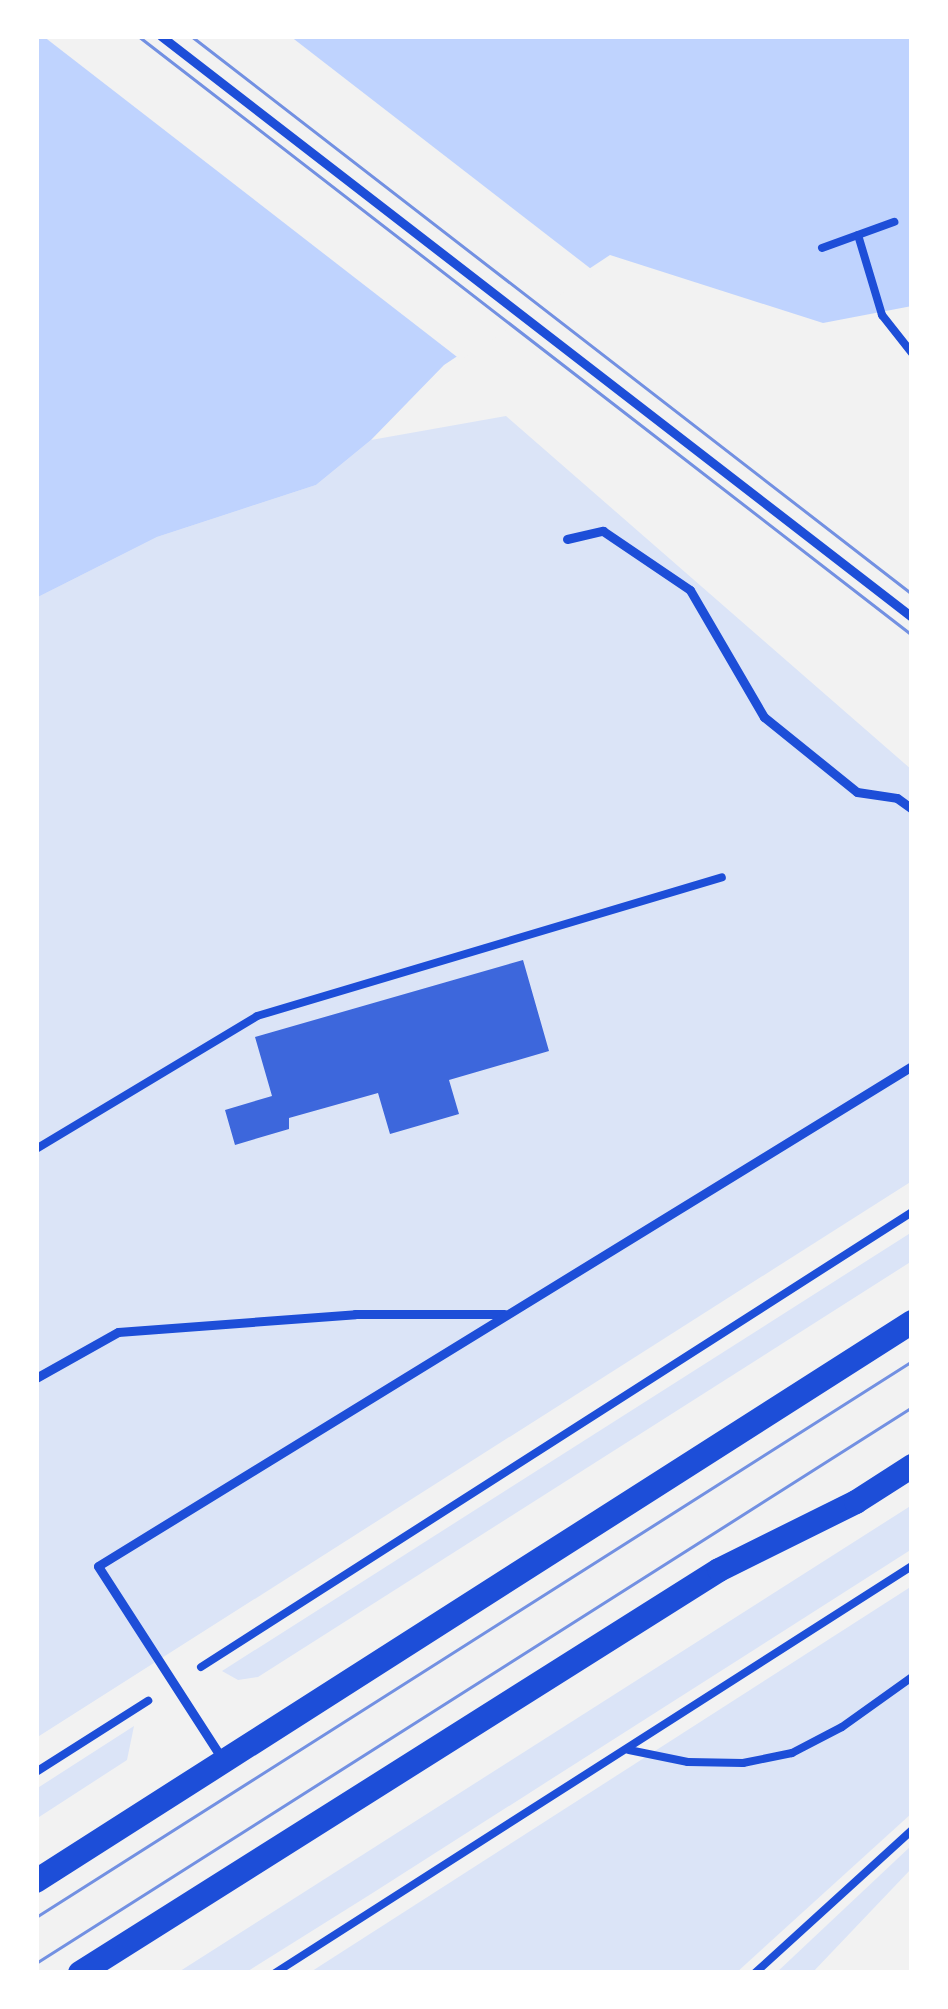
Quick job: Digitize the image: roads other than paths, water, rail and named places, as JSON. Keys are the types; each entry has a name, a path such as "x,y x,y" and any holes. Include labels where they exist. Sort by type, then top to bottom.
{"main road":[{"path":"36,1881 912,1322"},
{"path":"80,1973 719,1570 856,1502 912,1466"}],"lane":[{"path":"160,36 912,617"},
{"path":"567,538 603,531 690,590 764,716 857,791 898,798 912,809"},
{"path":"224,1762 98,1566 912,1066"},
{"path":"36,1378 118,1332 355,1314 510,1314"}],"water":[{"path":"36,36 912,36 912,306 823,323 610,255 444,365 371,440 316,485 157,537 36,598"}],"tram line":[{"path":"138,36 912,635"},
{"path":"191,36 912,594"},
{"path":"36,1917 912,1361"},
{"path":"36,1963 912,1407"}]}
